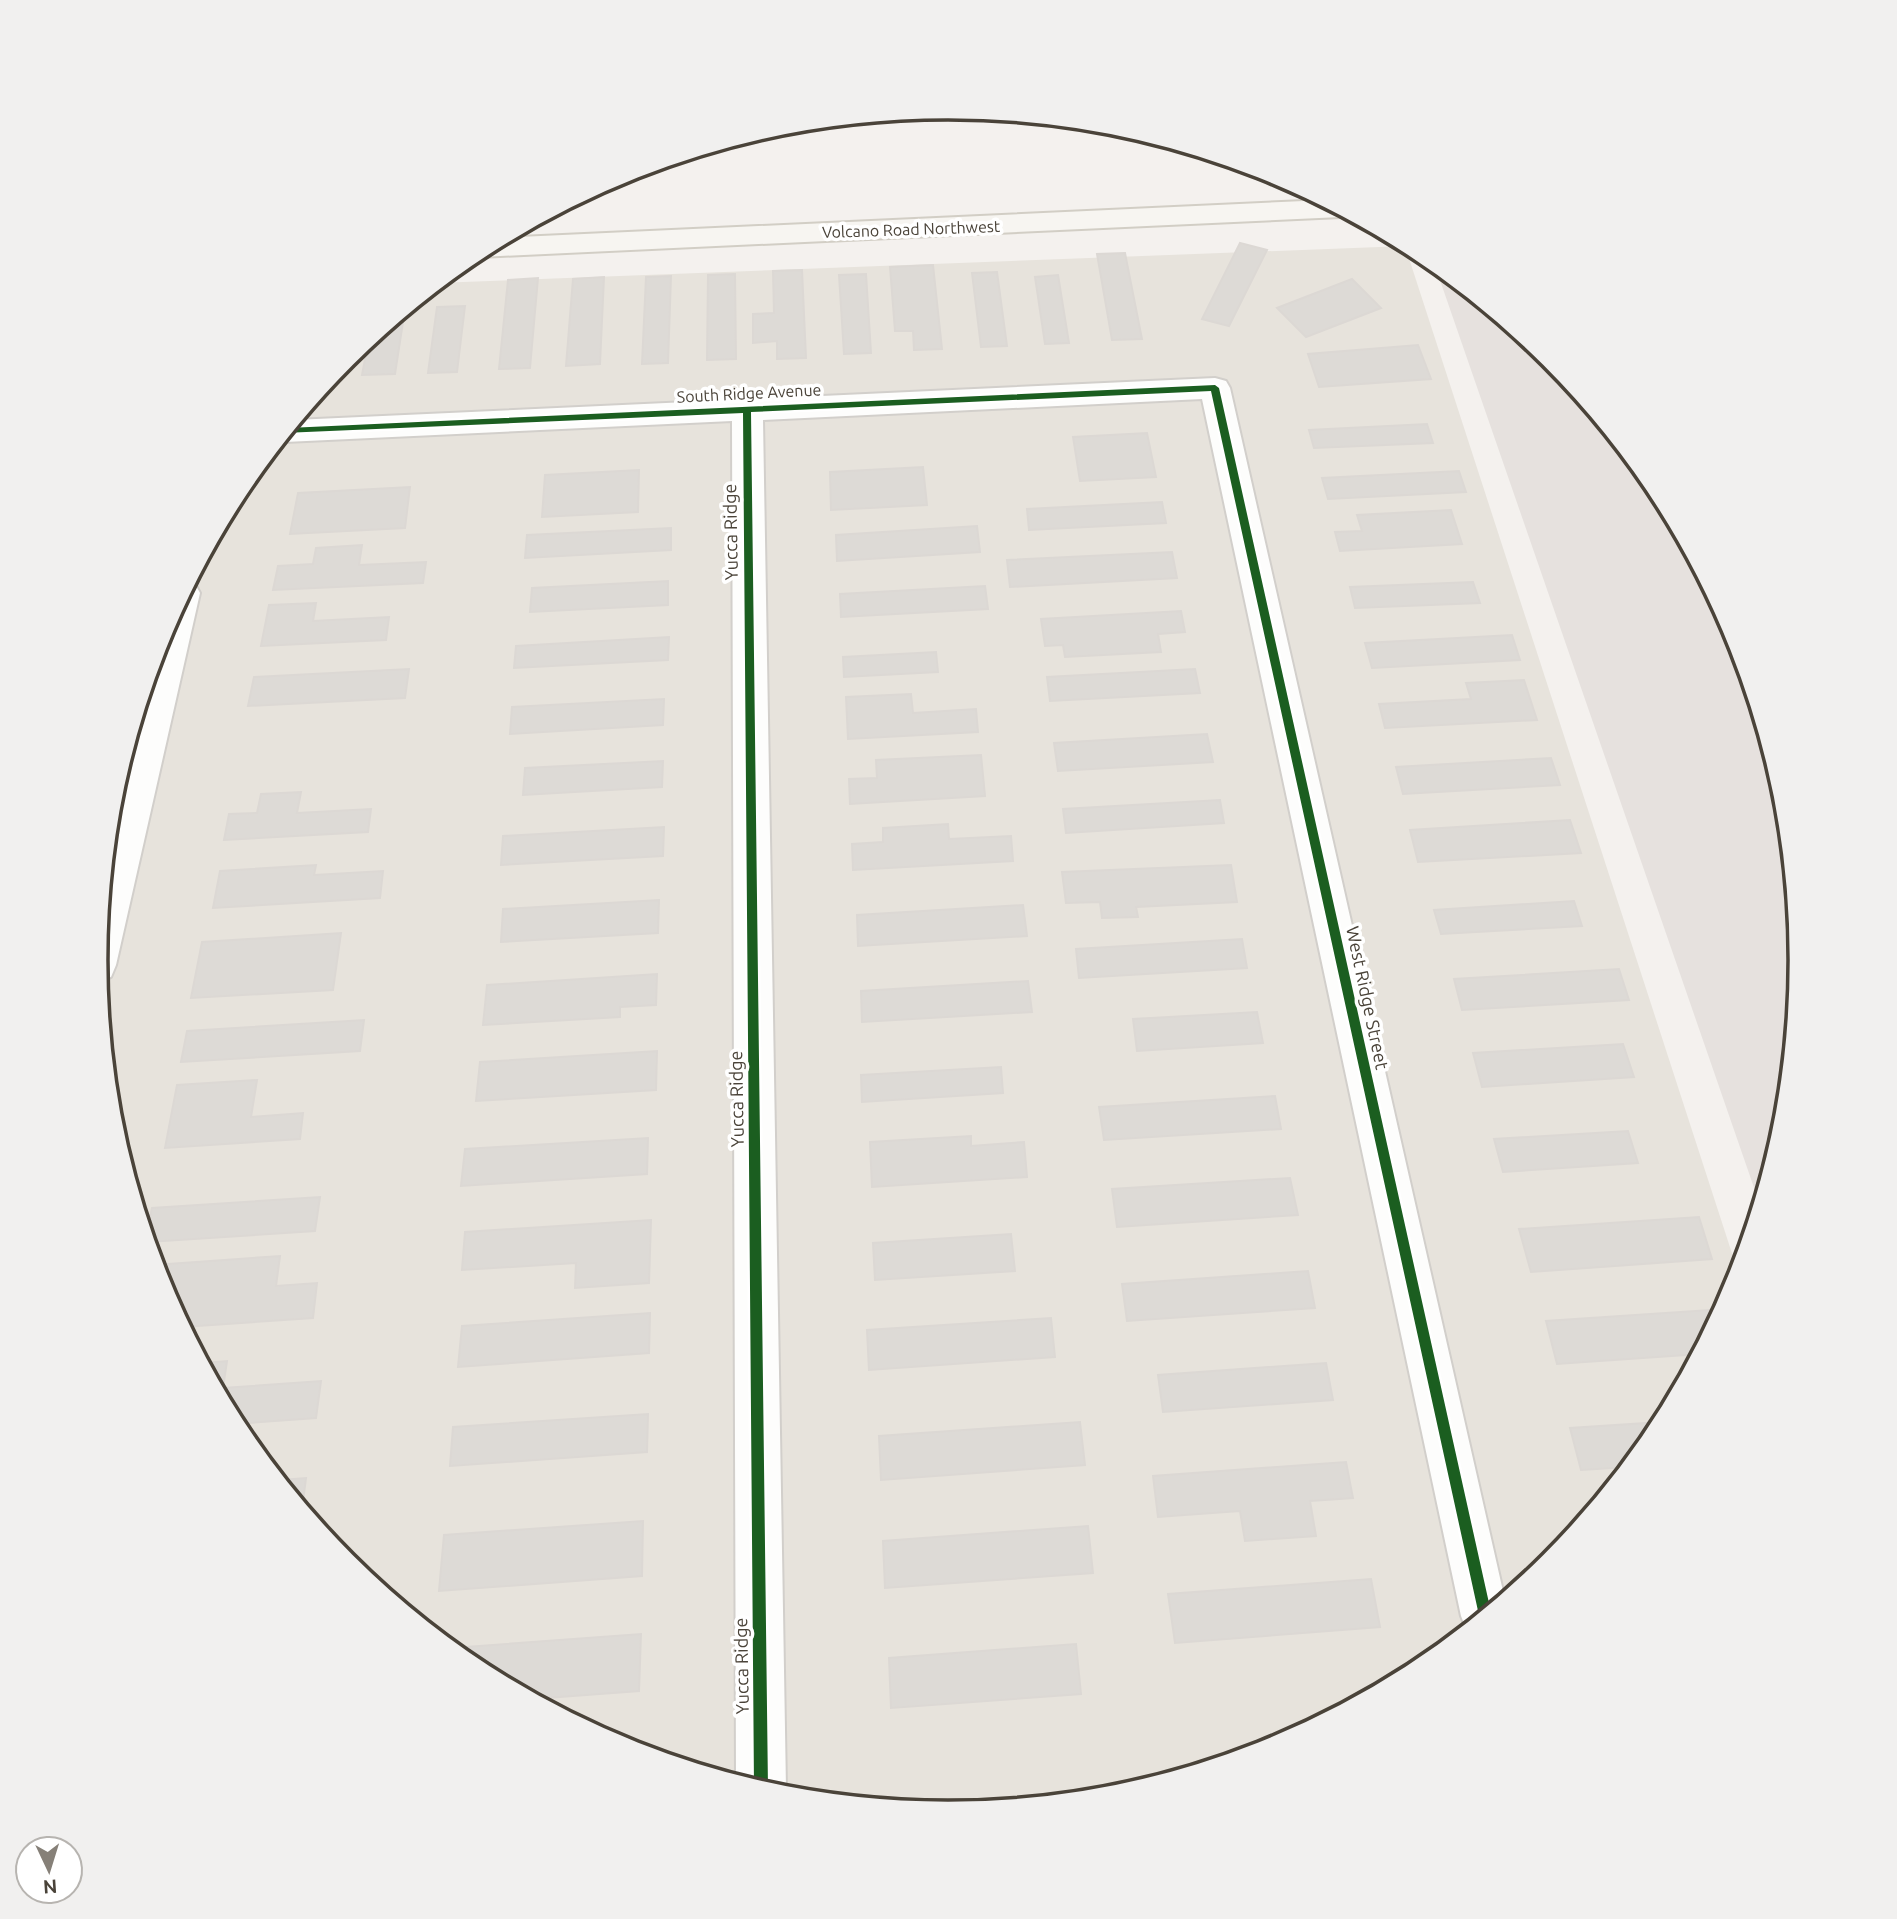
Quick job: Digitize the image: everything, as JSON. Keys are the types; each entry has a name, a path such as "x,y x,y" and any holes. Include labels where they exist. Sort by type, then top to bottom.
{"street":[{"name":"Volcano Road Northwest","path":"505,247 1325,209"},
{"name":"South Ridge Avenue","path":"296,431 1216,387"},
{"name":"West Ridge Street","path":"1216,387 1483,1607"},
{"name":"Yucca Ridge","path":"747,409 761,1778"},
{"path":"110,909 173,635"}],"shaded area":[{"path":"1392,247 1409,257 1734,1258 1702,1331 1676,1380 1615,1471 1542,1553 1460,1626 1415,1658 1320,1713 1270,1736 1166,1771 1058,1792 1003,1798 948,1800 839,1792 731,1771 678,1755 627,1736 528,1687 437,1626 395,1591 317,1513 282,1471 221,1380 195,1331 172,1281 137,1177 116,1069 110,1014 108,959 116,850 137,742 153,689 172,638 221,539 282,448 317,406 395,328 452,282"},
{"path":"1439,278 1502,328 1542,366 1615,448 1676,539 1725,638 1744,689 1772,796 1787,905 1787,1014 1781,1069 1772,1123 1755,1192"}],"building":[{"path":"1240,243 1267,250 1229,326 1202,319"},
{"path":"1125,253 1142,339 1112,340 1097,254"},
{"path":"933,265 942,349 914,350 913,331 895,331 890,267"},
{"path":"802,270 806,358 777,359 777,341 753,343 753,314 774,313 773,271"},
{"path":"997,272 1007,346 981,347 972,273"},
{"path":"735,274 736,359 707,360 708,275"},
{"path":"866,274 871,353 844,354 839,275"},
{"path":"1058,275 1069,343 1045,344 1035,277"},
{"path":"671,276 668,363 642,364 646,277"},
{"path":"604,277 600,364 566,366 573,279"},
{"path":"538,278 530,368 499,369 508,280"},
{"path":"1352,279 1381,308 1306,337 1277,308"},
{"path":"465,306 457,372 428,373 437,307"},
{"path":"403,321 395,374 362,375 366,356"},
{"path":"1418,345 1431,379 1319,387 1308,354"},
{"path":"1427,424 1433,443 1314,448 1309,430"},
{"path":"1147,433 1156,477 1080,481 1073,437"},
{"path":"923,467 927,505 831,510 830,472"},
{"path":"639,470 638,512 542,517 545,475"},
{"path":"1459,471 1466,492 1328,499 1322,478"},
{"path":"410,487 405,528 290,534 298,493"},
{"path":"1162,502 1166,523 1029,530 1027,509"},
{"path":"1451,510 1462,544 1340,551 1335,532 1362,531 1357,515"},
{"path":"977,526 980,552 837,561 836,535"},
{"path":"671,528 671,550 525,558 527,535"},
{"path":"362,545 359,565 426,562 423,583 273,590 278,566 313,564 316,548"},
{"path":"1172,552 1177,578 1010,587 1007,560"},
{"path":"668,581 668,605 530,612 532,588"},
{"path":"1473,582 1480,603 1355,608 1350,587"},
{"path":"985,586 988,609 841,617 840,594"},
{"path":"316,603 313,621 389,617 386,640 261,646 269,605"},
{"path":"1181,611 1185,632 1158,634 1161,652 1065,657 1063,645 1045,646 1041,619"},
{"path":"1512,635 1520,660 1372,668 1365,643"},
{"path":"669,637 668,660 514,668 516,646"},
{"path":"936,652 938,672 844,677 843,657"},
{"path":"409,669 405,698 248,706 254,677"},
{"path":"1195,669 1200,693 1050,701 1047,677"},
{"path":"1524,680 1537,720 1385,728 1379,704 1471,699 1466,683"},
{"path":"911,694 913,713 976,709 978,732 848,739 846,697"},
{"path":"664,699 663,725 510,734 512,707"},
{"path":"1207,734 1213,762 1058,771 1054,743"},
{"path":"981,755 985,796 850,804 849,779 877,778 876,760"},
{"path":"1551,758 1560,785 1403,794 1396,767"},
{"path":"663,761 662,787 523,795 525,768"},
{"path":"301,792 297,813 371,809 368,832 224,840 229,814 257,813 261,794"},
{"path":"1220,800 1224,823 1066,833 1063,809"},
{"path":"1570,820 1581,853 1418,862 1410,830"},
{"path":"948,824 949,839 1011,836 1013,861 853,870 852,844 883,842 883,828"},
{"path":"664,827 663,856 501,865 503,836"},
{"path":"316,865 314,875 383,871 380,898 213,908 220,871"},
{"path":"1231,865 1237,902 1136,907 1138,917 1102,918 1100,902 1066,903 1062,872"},
{"path":"659,900 658,933 501,942 503,909"},
{"path":"1574,901 1582,926 1441,934 1434,910"},
{"path":"1023,905 1027,936 858,946 857,915"},
{"path":"341,933 333,990 191,998 202,942"},
{"path":"1242,939 1247,968 1079,978 1076,949"},
{"path":"1619,969 1629,1000 1462,1010 1454,979"},
{"path":"657,974 656,1005 620,1007 620,1017 483,1025 487,985"},
{"path":"1028,981 1032,1012 862,1022 861,991"},
{"path":"1257,1012 1263,1043 1137,1051 1133,1019"},
{"path":"364,1020 360,1051 181,1062 187,1031"},
{"path":"1623,1044 1634,1077 1482,1087 1473,1053"},
{"path":"657,1051 656,1090 476,1101 480,1062"},
{"path":"1001,1067 1003,1093 862,1102 861,1075"},
{"path":"257,1080 251,1117 303,1113 300,1139 165,1148 177,1085"},
{"path":"1275,1096 1281,1129 1104,1140 1099,1107"},
{"path":"1628,1131 1638,1163 1503,1172 1494,1139"},
{"path":"971,1136 971,1146 1024,1142 1027,1177 872,1187 870,1142"},
{"path":"648,1138 647,1174 461,1186 465,1149"},
{"path":"1290,1178 1298,1215 1117,1227 1112,1189"},
{"path":"320,1197 315,1231 157,1241 150,1219 152,1208"},
{"path":"1699,1217 1712,1259 1531,1272 1519,1229"},
{"path":"651,1220 649,1283 575,1288 576,1263 462,1270 465,1232"},
{"path":"1011,1234 1015,1271 875,1280 873,1243"},
{"path":"280,1256 276,1286 317,1283 313,1318 193,1326 166,1264"},
{"path":"1308,1271 1315,1308 1127,1321 1122,1284"},
{"path":"1712,1310 1689,1355 1557,1364 1546,1321"},
{"path":"650,1313 649,1353 458,1367 462,1326"},
{"path":"1051,1318 1055,1357 869,1370 867,1330"},
{"path":"227,1361 224,1384 221,1380 212,1362"},
{"path":"1326,1363 1333,1400 1163,1412 1158,1375"},
{"path":"321,1381 316,1418 248,1423 226,1388"},
{"path":"648,1414 647,1452 450,1466 453,1427"},
{"path":"1080,1422 1085,1465 881,1480 879,1436"},
{"path":"1649,1423 1617,1468 1581,1470 1570,1428"},
{"path":"1346,1462 1353,1498 1310,1501 1316,1536 1245,1541 1240,1511 1158,1517 1153,1476"},
{"path":"306,1478 304,1497 289,1479"},
{"path":"643,1521 642,1576 439,1591 444,1535"},
{"path":"1088,1526 1093,1573 885,1588 883,1541"},
{"path":"1371,1579 1380,1627 1175,1643 1168,1594"},
{"path":"641,1634 639,1691 548,1698 466,1647"},
{"path":"1076,1644 1081,1694 891,1708 889,1658"}],"cycle path":[{"path":"297,430 1215,388 1483,1607"},
{"path":"747,409 761,1778"}]}
